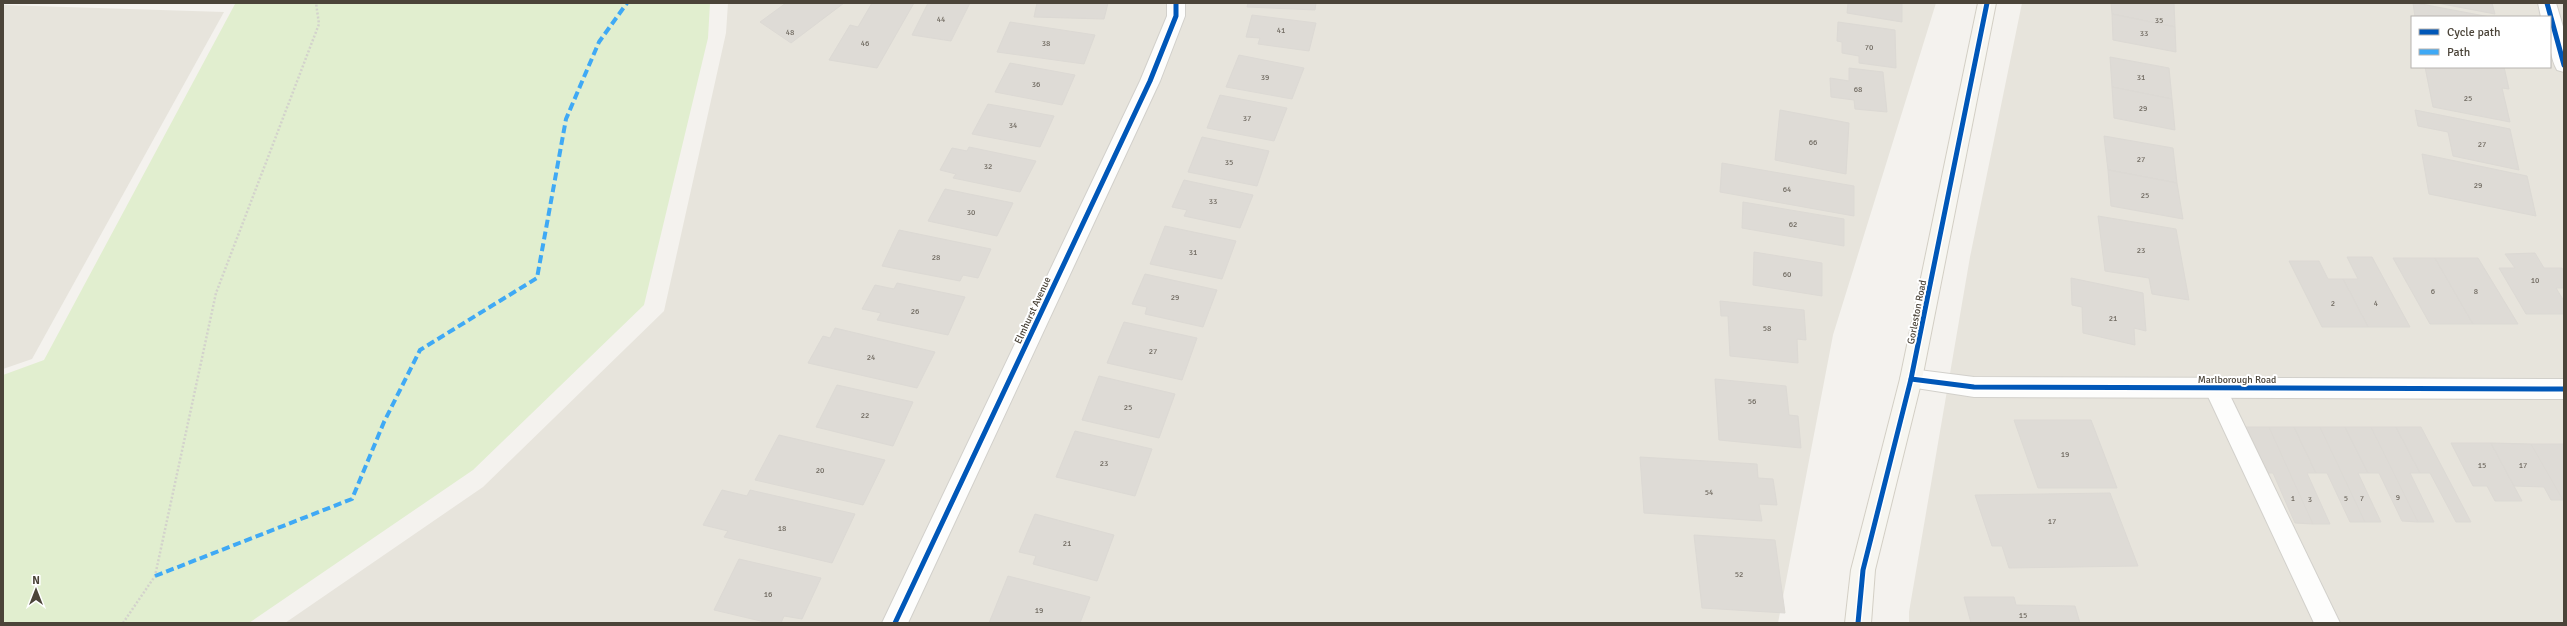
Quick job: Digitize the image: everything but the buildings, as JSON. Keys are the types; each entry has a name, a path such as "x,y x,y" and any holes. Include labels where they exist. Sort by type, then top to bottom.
{"main road":[{"name":"Gorleston Road","path":"1858,623 1863,570 1911,379 1987,3"}],"street":[{"name":"Elmhurst Avenue","path":"895,623 1150,81 1176,16 1176,3"},
{"path":"2547,3 2551,16"},
{"path":"2551,18 2564,65"},
{"name":"Marlborough Road","path":"1911,379 1974,387 2564,389"},
{"path":"2215,388 2327,623"}],"path":[{"path":"123,623 155,576 216,293 319,24 316,3"}],"shaded area":[{"path":"728,3 1936,3 1833,335 1778,623 285,623 483,487 664,311 726,33"},
{"path":"2022,3 2564,3 2564,623 1909,623 1909,612 1970,257"},
{"path":"3,5 224,12 32,359 3,369"}],"green space":[{"path":"216,3 710,3 708,38 644,305 473,470 249,623 3,623 3,375 44,360 235,4"}],"marked path":[{"path":"155,576 352,499 384,422 420,350 537,278 566,119 599,42 627,3"}],"cycle path":[{"path":"895,623 1150,81 1176,16 1176,3"},
{"path":"1858,623 1863,570 1911,379 1987,3"},
{"path":"2547,3 2551,16"},
{"path":"2551,18 2564,65"},
{"path":"1911,379 1974,387 2564,389"}]}
